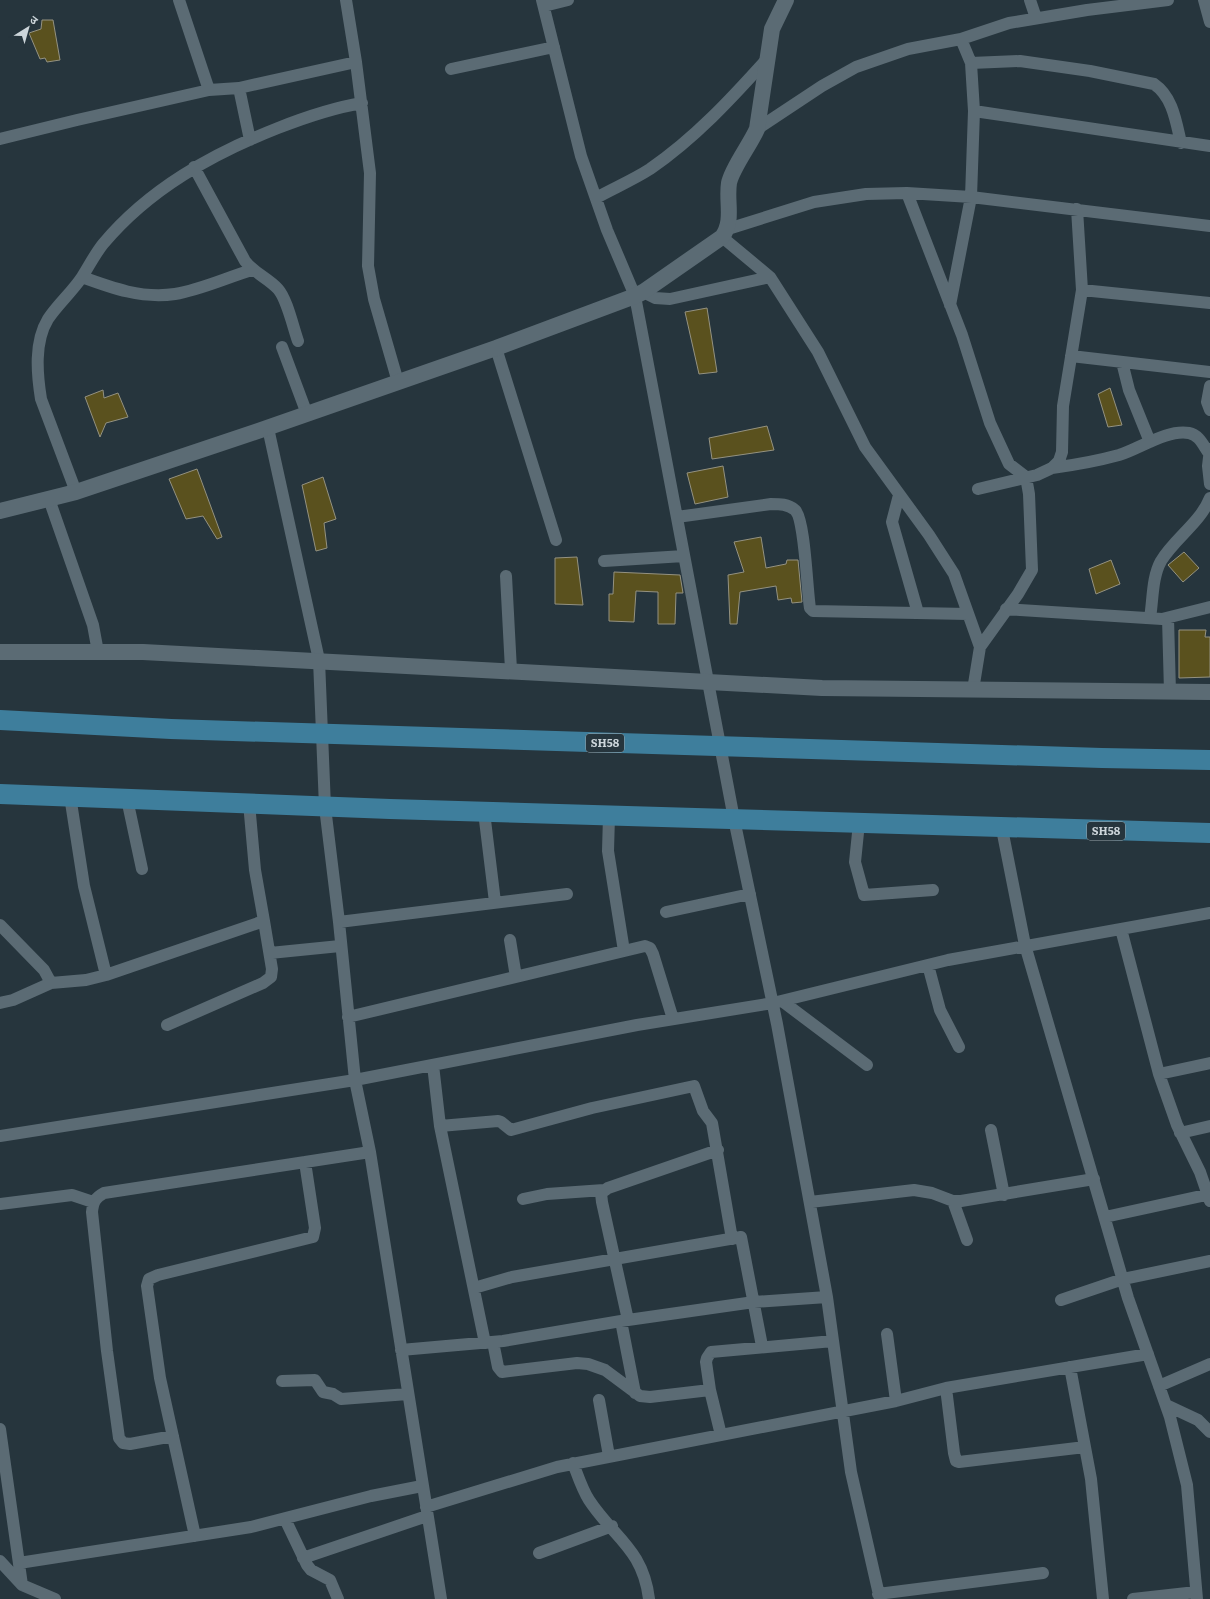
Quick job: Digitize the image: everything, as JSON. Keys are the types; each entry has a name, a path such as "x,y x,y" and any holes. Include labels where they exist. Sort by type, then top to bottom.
{"main road":[{"name":"SH58","path":"0,720 171,729 322,734 1094,758 1210,760"},
{"name":"SH58","path":"0,794 324,807 859,823 1002,829 1210,833"}],"street":[{"path":"178,0 209,90"},
{"path":"346,0 362,103 370,173 368,266 374,299 398,382"},
{"path":"568,0 543,3 581,156 596,198 639,294 684,556 722,746 734,819 750,894 778,1002 810,1202 827,1297 851,1472 879,1596 1043,1573"},
{"path":"725,233 729,183 733,170 751,142 757,129 772,29 786,0"},
{"path":"1030,0 1036,18"},
{"path":"757,129 822,86 856,67 908,49 961,39 1009,23 1127,2 1168,0"},
{"path":"1204,0 1210,22"},
{"path":"950,304 971,197 974,111 971,63 961,39"},
{"path":"451,69 554,47"},
{"path":"596,198 648,170 668,156 719,112 767,59"},
{"path":"971,63 1020,61 1090,71 1154,84 1162,89 1166,96 1174,114 1181,143"},
{"path":"0,139 209,90 239,88 356,62"},
{"path":"239,88 250,140"},
{"path":"76,492 41,399 38,346 48,320 82,277 102,245 153,195 194,167 250,140 315,114 340,106 362,103"},
{"path":"974,111 1181,143 1210,146"},
{"path":"194,167 245,261 252,270 278,289 282,296 298,341"},
{"path":"908,193 950,304 990,423 1010,464 1026,477 1031,510 1030,538 1032,570 1018,594 980,647 973,690"},
{"path":"0,511 76,492 268,428 496,348 639,294 725,233 814,202 866,194 908,193 971,197 1210,226"},
{"path":"1052,468 1059,461 1062,452 1063,406 1082,290 1077,209"},
{"path":"725,233 770,277 818,352 865,447 930,535 954,574 980,647"},
{"path":"82,277 114,289 158,295 176,294 252,270"},
{"path":"639,294 655,298 670,299 770,277"},
{"path":"1082,290 1210,302"},
{"path":"282,346 307,414"},
{"path":"496,348 556,540"},
{"path":"1071,356 1210,372"},
{"path":"1122,362 1129,390 1150,442"},
{"path":"1210,386 1207,402 1210,410"},
{"path":"268,428 319,660 324,807 339,922 340,946 355,1080 370,1152 441,1599"},
{"path":"978,489 1026,477 1052,468 1100,460 1121,454 1170,435 1190,433 1200,440 1209,450 1210,484"},
{"path":"899,495 892,522 918,613"},
{"path":"1150,618 1156,574 1160,562 1176,542 1197,520 1206,508 1210,498"},
{"path":"49,499 93,625 98,652"},
{"path":"677,517 771,504 782,504 796,511 801,524 811,610 815,612 968,614"},
{"path":"604,561 684,556"},
{"path":"506,576 511,670"},
{"path":"1006,609 1168,618 1210,607"},
{"path":"1168,618 1170,692"},
{"path":"0,652 143,652 511,670 822,688 1210,692"},
{"path":"70,796 84,886 106,975"},
{"path":"127,798 142,869"},
{"path":"167,1025 263,983 271,977 272,969 270,953 255,870 249,804"},
{"path":"484,812 495,902"},
{"path":"609,816 608,851 624,951"},
{"path":"859,823 855,862 864,895 933,890"},
{"path":"1002,829 1025,946 1123,1279 1166,1405 1187,1485 1196,1596 1133,1599"},
{"path":"339,922 567,894"},
{"path":"666,912 750,894"},
{"path":"0,1136 355,1080 673,1019 778,1002 928,965 1210,913"},
{"path":"0,1003 12,1000 51,983 86,980 106,975 264,921"},
{"path":"0,925 44,970 51,983"},
{"path":"1105,1217 1209,1197 1200,1172 1180,1133 1159,1074 1121,929"},
{"path":"510,940 516,977"},
{"path":"270,953 340,946"},
{"path":"348,1017 645,946 652,950 673,1019"},
{"path":"928,965 940,1010 958,1047"},
{"path":"778,1002 867,1065"},
{"path":"1159,1074 1210,1063"},
{"path":"433,1065 440,1126 474,1288 489,1343 498,1367 502,1372 577,1363 588,1364 605,1370 635,1394 650,1397 710,1390"},
{"path":"440,1126 498,1121 511,1130 592,1108 692,1085 696,1089 702,1111 712,1123 718,1150 732,1239"},
{"path":"1180,1133 1210,1126"},
{"path":"991,1130 1004,1194"},
{"path":"523,1199 547,1194 604,1190 718,1150"},
{"path":"173,1436 130,1444 123,1443 119,1438 107,1343 93,1202 97,1197 104,1193 370,1152"},
{"path":"195,1536 160,1378 148,1283 152,1277 158,1275 313,1237 315,1228 305,1162"},
{"path":"810,1202 914,1190 932,1193 953,1201 961,1201 1094,1179"},
{"path":"604,1190 601,1196 614,1259 635,1394"},
{"path":"0,1204 72,1195 93,1202"},
{"path":"953,1201 967,1240"},
{"path":"474,1288 512,1277 741,1237 762,1346"},
{"path":"1061,1300 1123,1279 1210,1261"},
{"path":"401,1350 489,1343 754,1302 827,1297"},
{"path":"887,1334 896,1401"},
{"path":"721,1435 710,1390 706,1362 711,1352 762,1346 832,1341"},
{"path":"303,1558 426,1512 557,1466 842,1412 896,1401 946,1388 1148,1354"},
{"path":"1159,1386 1210,1364"},
{"path":"1070,1367 1097,1522 1103,1599"},
{"path":"282,1381 314,1380 318,1382 323,1392 334,1394 340,1399 408,1394"},
{"path":"946,1388 956,1461 959,1462 1085,1447"},
{"path":"599,1400 609,1456"},
{"path":"1166,1405 1198,1420 1210,1432"},
{"path":"0,1429 22,1585"},
{"path":"573,1463 590,1501 635,1555 643,1570 649,1599"},
{"path":"19,1563 251,1527 371,1496 422,1486"},
{"path":"285,1519 303,1558 311,1570 330,1580 338,1599"},
{"path":"539,1553 612,1526"},
{"path":"0,1561 22,1585 55,1599"}],"building":[{"path":"42,20 53,20 60,60 47,62 45,58 40,59 29,33 41,29"},
{"path":"707,308 717,372 699,374 685,312"},
{"path":"1110,388 1122,425 1108,427 1098,394"},
{"path":"103,390 104,398 118,393 128,417 106,423 100,437 85,397"},
{"path":"767,426 774,450 712,459 709,438"},
{"path":"723,466 728,497 695,504 687,473"},
{"path":"197,469 222,537 217,539 203,516 186,519 169,479"},
{"path":"323,477 336,519 324,523 327,548 316,551 302,485"},
{"path":"761,537 766,568 786,564 787,560 798,560 802,602 792,603 791,598 778,600 776,586 740,592 737,624 730,624 728,575 744,572 734,542"},
{"path":"1184,552 1199,568 1183,582 1168,565"},
{"path":"577,557 583,605 555,604 555,558"},
{"path":"1111,560 1120,584 1096,594 1089,569"},
{"path":"614,572 680,575 683,593 676,593 675,624 658,624 658,592 636,591 634,622 609,621 609,594 613,594"},
{"path":"1179,630 1206,630 1205,637 1210,637 1210,677 1179,678"}]}
